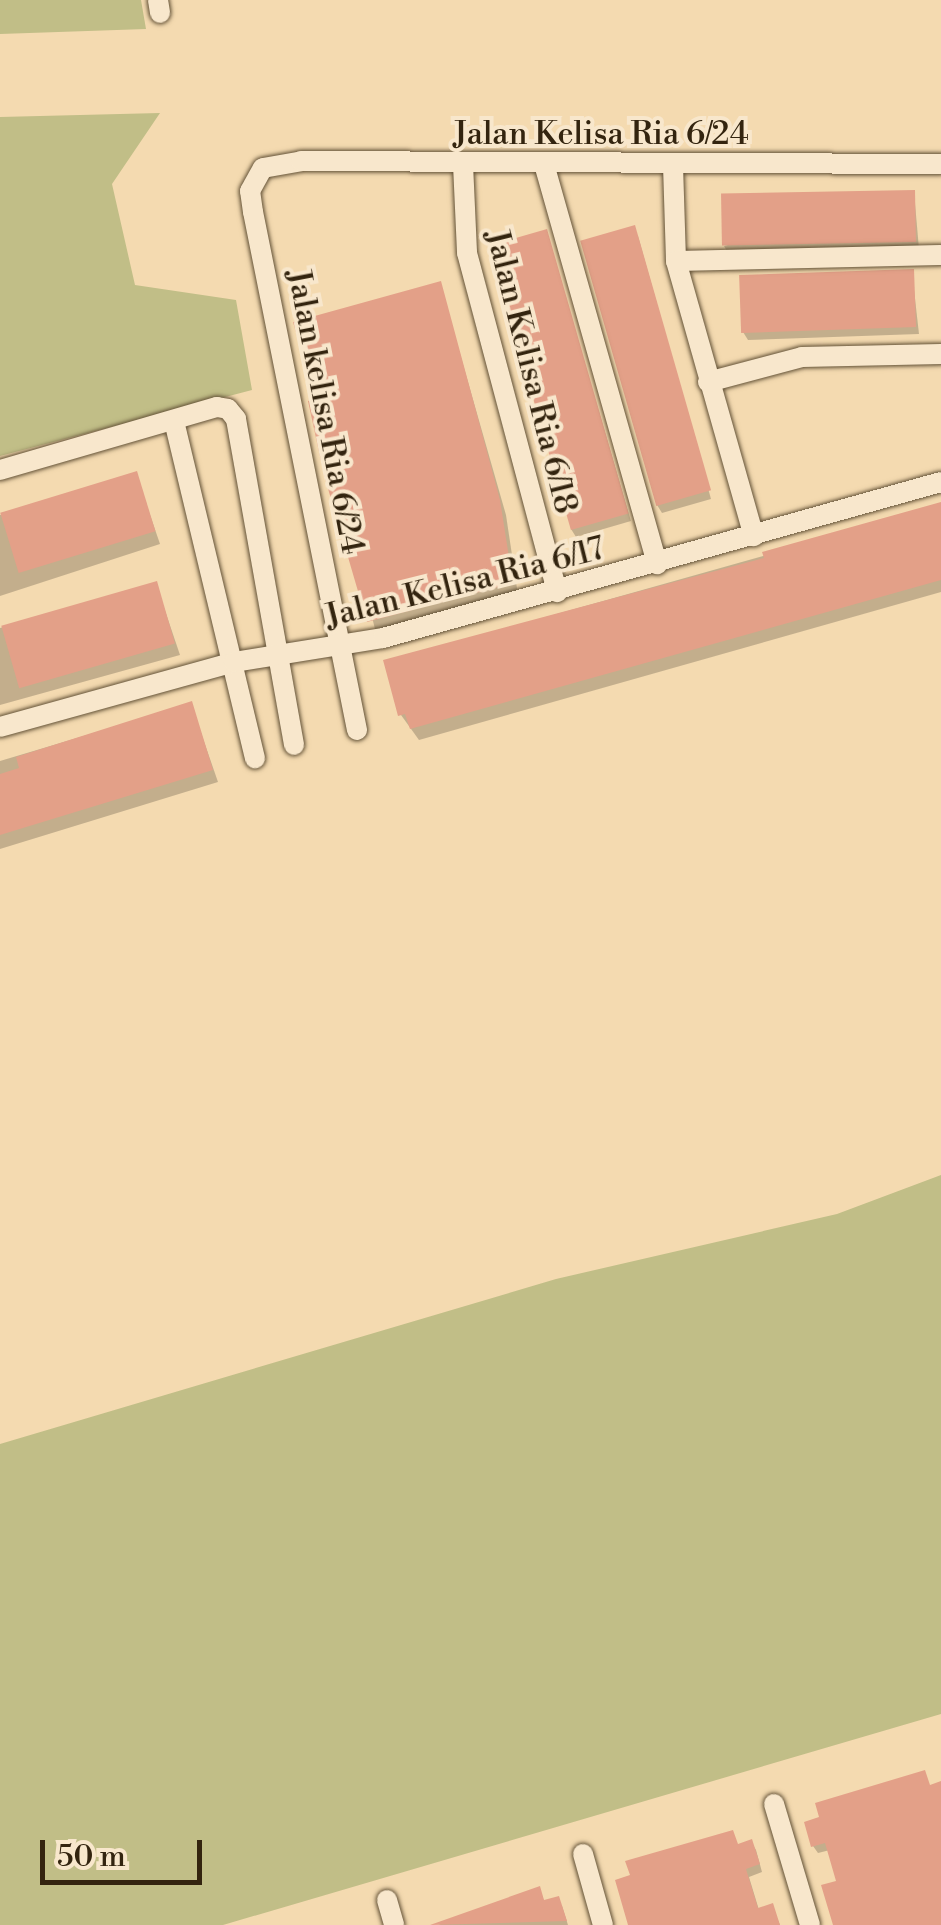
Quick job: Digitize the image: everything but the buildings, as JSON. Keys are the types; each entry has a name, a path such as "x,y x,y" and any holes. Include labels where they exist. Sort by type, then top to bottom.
{"street":[{"name":"Jalan Kelisa Ria 6/24","path":"263,168 278,162 941,164"},
{"name":"Jalan Kelisa Ria 6/18","path":"462,164 466,253 557,592"},
{"path":"544,164 656,564"},
{"path":"674,165 676,261 754,536"},
{"name":"Jalan kelisa Ria 6/24","path":"263,168 250,191 253,212 357,730"},
{"path":"676,261 941,256"},
{"path":"708,382 802,357 941,354"},
{"path":"0,470 217,407 236,419 294,744"},
{"path":"174,421 255,758"},
{"name":"Jalan Kelisa Ria 6/17","path":"0,727 234,662 340,647 557,592 941,482"},
{"path":"774,1804 810,1925"},
{"path":"583,1854 602,1925"},
{"path":"387,1900 394,1925"}],"shaded area":[{"path":"0,0 141,0 146,29 0,34"},
{"path":"160,113 112,184 135,285 236,300 252,390 0,456 0,117"},
{"path":"941,1175 941,1714 223,1925 0,1925 0,1444 556,1279 837,1214"}]}
